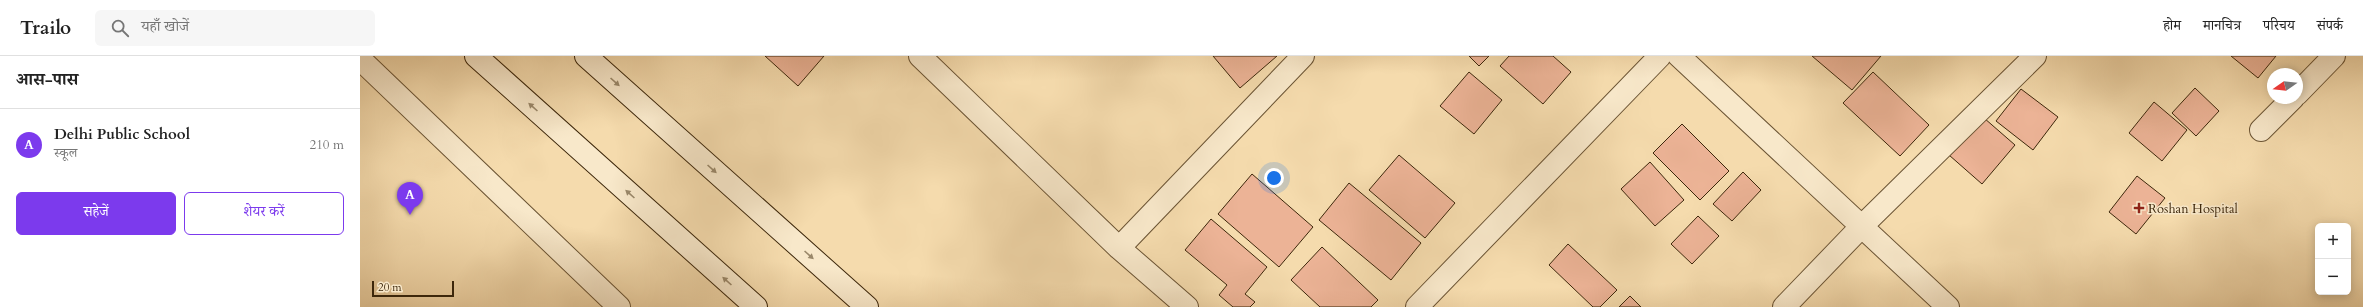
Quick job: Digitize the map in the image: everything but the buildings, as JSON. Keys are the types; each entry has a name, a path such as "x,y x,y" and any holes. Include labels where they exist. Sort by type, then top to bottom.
{"street":[{"path":"476,56 756,307"},
{"path":"586,56 867,307"},
{"path":"1119,248 1303,56"},
{"path":"1417,307 1660,56"},
{"path":"1679,56 1948,307"},
{"path":"1784,307 1861,227 2035,56"},
{"path":"2303,88 2334,56"},
{"path":"360,59 620,307"},
{"path":"932,60 1119,248 1187,307"},
{"path":"2261,130 2286,104"}],"place":[{"name":"Roshan Hospital","path":"2139,208"},
{"name":"Delhi Public School","path":"410,215"}]}
